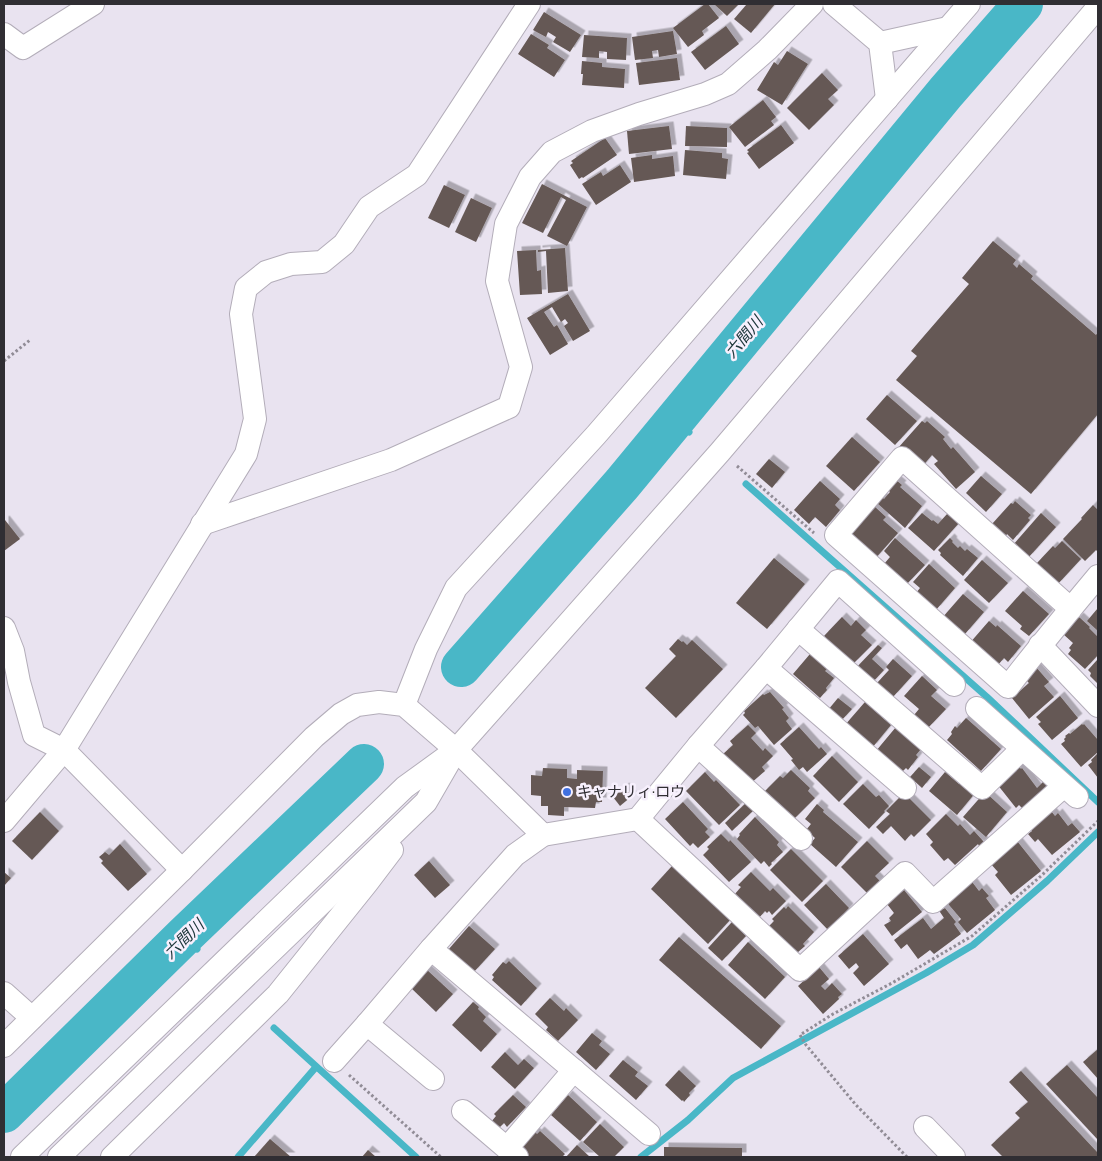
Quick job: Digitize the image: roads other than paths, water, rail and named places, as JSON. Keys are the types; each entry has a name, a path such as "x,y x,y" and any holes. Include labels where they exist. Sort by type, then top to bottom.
{"street":[{"path":"4,34 23,48 93,4"},
{"path":"4,821 64,750 246,454 255,419 241,314 246,288 266,272 291,264 322,262 344,244 369,208 417,175 529,4"},
{"path":"202,524 391,460 509,408 521,367 497,281 506,224 530,177 552,152 592,131 639,114 705,94 728,84 767,50 812,4"},
{"path":"834,4 880,43 888,99"},
{"path":"404,705 426,649 456,588 596,435 970,4"},
{"path":"22,1157 406,787 456,750 720,452 1098,7"},
{"path":"880,43 948,28"},
{"path":"1071,609 902,458 836,535 1008,686 1040,645 1071,609 1098,576"},
{"path":"334,1061 515,855 542,835 638,819 838,581 954,685"},
{"path":"4,628 13,651 19,682 34,735 64,750 182,870"},
{"path":"798,629 982,788 1022,749"},
{"path":"1040,645 1098,706"},
{"path":"766,668 905,788"},
{"path":"4,1046 314,737 342,714 357,705 379,702 404,705 456,750 542,835"},
{"path":"638,819 800,970 904,873 932,902 1070,792 977,708"},
{"path":"698,746 801,839"},
{"path":"112,1157 278,994 368,883 426,802 456,750"},
{"path":"59,1157 426,802"},
{"path":"431,949 650,1134"},
{"path":"4,993 32,1018"},
{"path":"368,1024 433,1079"},
{"path":"463,1110 512,1153 574,1070"},
{"path":"925,1127 954,1157"}],"waterway":[{"name":"六間川","path":"461,667 622,484 946,92 1023,4"},
{"path":"675,419 689,432"},
{"path":"746,484 987,697 1098,802"},
{"name":"六間川","path":"4,1113 184,936 364,764"},
{"path":"641,1157 688,1120 733,1078 926,973 973,945 1047,881 1098,832"},
{"path":"184,936 197,949"},
{"path":"274,1028 416,1157"},
{"path":"238,1157 316,1067"}],"place":[{"name":"キャナリィ·ロウ","path":"567,792"}]}
